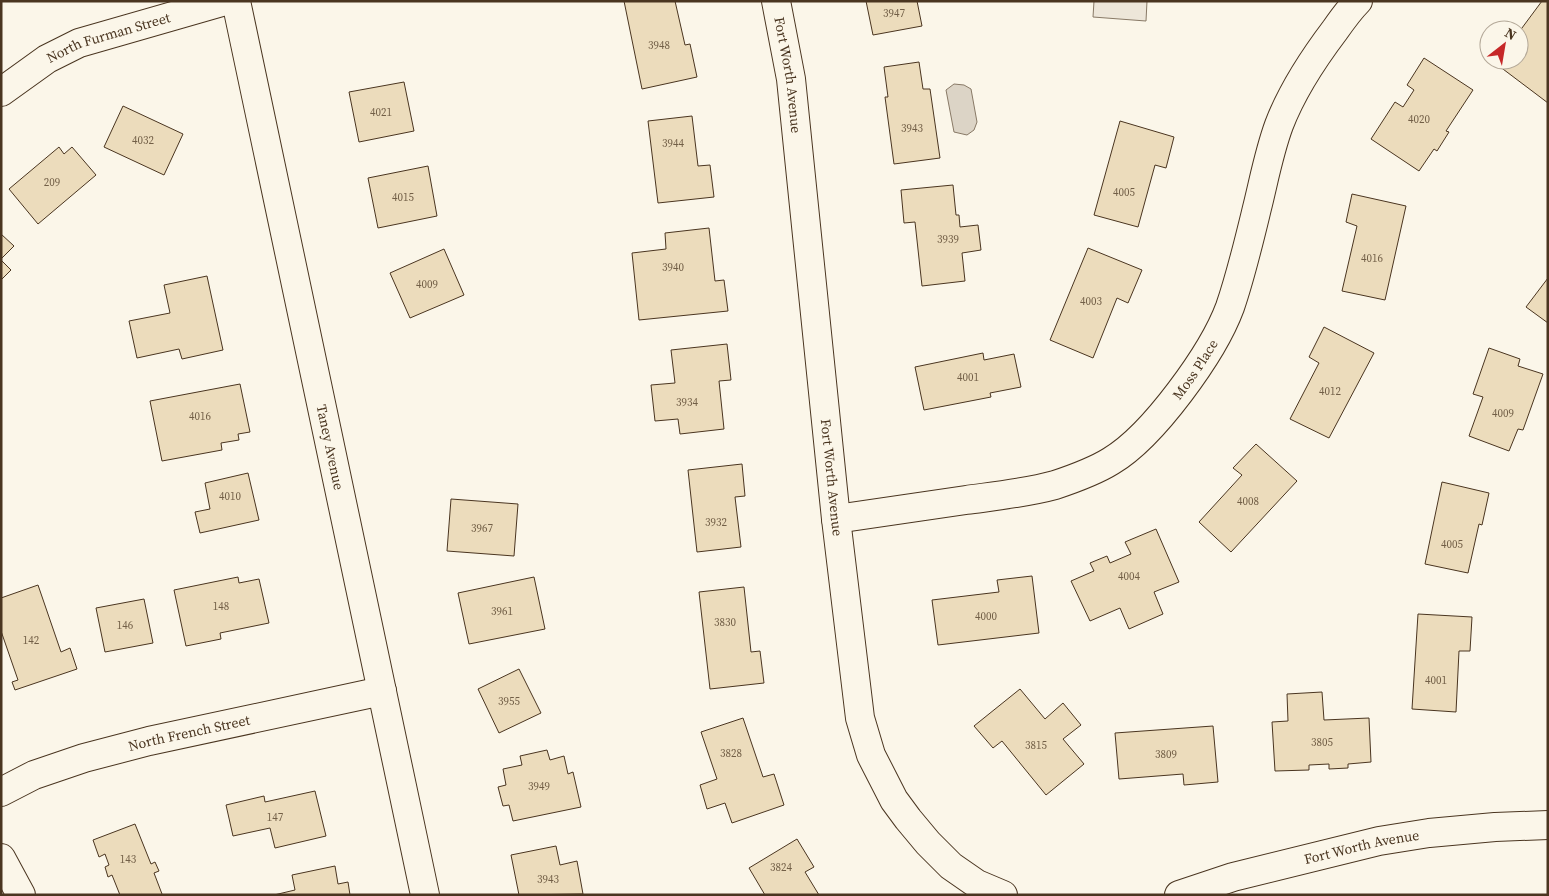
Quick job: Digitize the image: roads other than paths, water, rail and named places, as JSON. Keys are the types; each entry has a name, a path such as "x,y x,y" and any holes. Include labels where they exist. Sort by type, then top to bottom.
{"street":[{"name":"North Furman Street","path":"1,92 47,59 79,43 225,1"},
{"name":"Taney Avenue","path":"236,1 425,895"},
{"name":"Fort Worth Avenue","path":"776,1 791,79 836,519 860,718 871,755 894,800 928,843 951,866 977,884 1003,895"},
{"name":"Moss Place","path":"836,519 1029,491 1055,485 1112,461 1132,446 1152,427 1190,378 1215,338 1232,299 1248,244 1268,159 1279,124 1299,84 1322,47 1358,1"},
{"name":"North French Street","path":"1,792 34,775 84,758 140,743 382,692"},
{"name":"Fort Worth Avenue","path":"1179,895 1241,875 1379,841 1457,830 1548,825"},
{"path":"1,858 21,895"}]}
